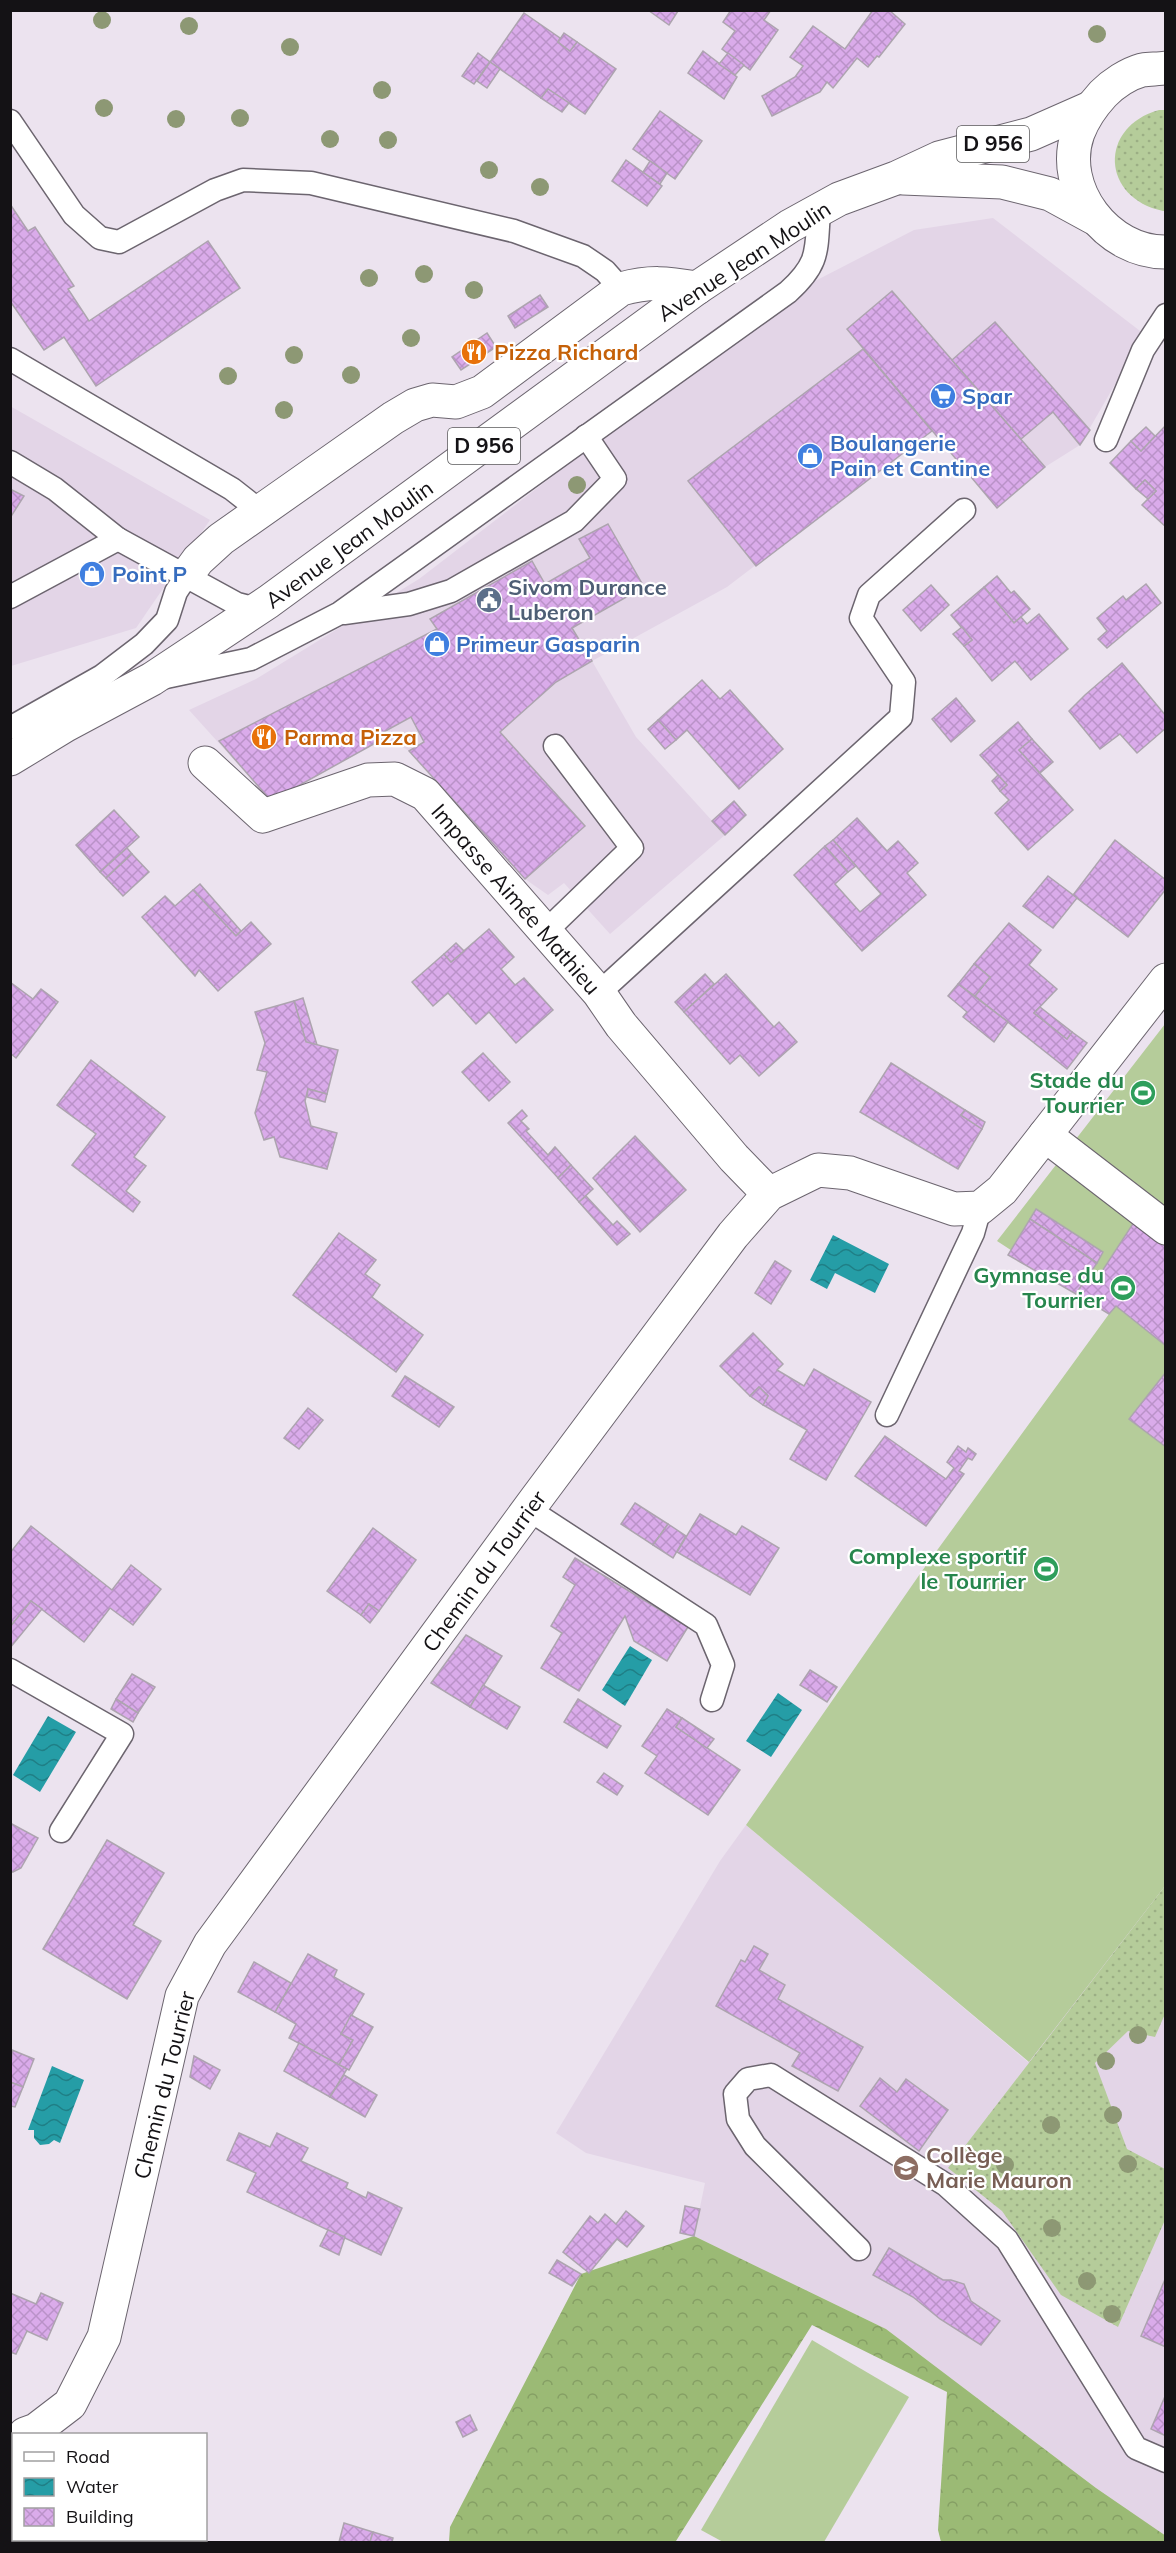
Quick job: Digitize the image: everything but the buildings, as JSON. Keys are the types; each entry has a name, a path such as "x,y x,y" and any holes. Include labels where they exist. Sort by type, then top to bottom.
{"street":[{"path":"1161,260 1127,244 1094,218 1080,193 1074,164 1078,135 1090,108 1112,85 1141,70 1166,68"},
{"name":"Avenue Jean Moulin","path":"10,759 66,725 152,680 257,609 421,493 697,288 790,226 839,200 939,158 1031,134 1090,108"},
{"name":"Avenue Jean Moulin","path":"896,178 1002,182 1050,194 1094,218"},
{"path":"188,575 198,560 260,512 415,405 432,400 456,402 482,392 621,289 654,282 697,288"},
{"name":"Avenue Jean Moulin","path":"10,737 66,725"},
{"name":"Impasse Aimée Mathieu","path":"205,763 263,816 368,780 394,779 424,794 599,993 636,1042 734,1158 769,1194"},
{"path":"980,1208 1002,1190 1166,980"},
{"path":"1045,1135 1166,1228"},
{"name":"Chemin du Tourrier","path":"26,2433 70,2404 104,2337 182,1996 210,1944 528,1509 734,1235 769,1194 818,1170 850,1173 954,1209 980,1208"}],"lane":[{"path":"10,121 74,215 100,238 119,243 215,190 243,180 311,183 514,231 583,256 605,271 621,289"},
{"path":"152,680 251,659 340,613 788,292 811,270 819,210"},
{"path":"1106,440 1143,350 1166,315"},
{"path":"10,359 232,489 260,512"},
{"path":"340,613 409,604 451,591 574,521 615,479 586,436"},
{"path":"10,462 55,489 118,539 188,575 237,604 257,609"},
{"path":"599,993 901,717 904,682 861,618 868,595 964,510"},
{"path":"10,597 118,539"},
{"path":"10,728 102,676 144,644 167,620 176,592 188,575"},
{"path":"545,932 632,848 555,746"},
{"path":"887,1415 972,1233 980,1208"},
{"path":"528,1509 706,1625 723,1665 712,1700"},
{"path":"10,1670 122,1734 61,1831"},
{"path":"859,2248 754,2146 738,2119 735,2094 748,2079 771,2075 946,2185 1007,2240 1136,2448 1166,2461"}],"shaded area":[{"path":"993,218 1144,334 1080,445 1045,467 997,508 932,431 727,587 592,661 636,737 725,835 610,934 564,883 548,895 525,879 409,751 396,743 381,740 271,801 189,710 256,679 419,579 788,295 914,230"},
{"name":"Point P","path":"10,406 210,520 136,628 11,666"},
{"name":"Collège Marie Mauron","path":"746,1825 1028,2062 1165,1886 1165,2536 1096,2488 886,2329 694,2236 705,2183 586,2153 556,2133 720,1861"}],"green space":[{"path":"1159,110 1166,110 1166,211 1143,204 1128,192 1118,178 1115,162 1117,146 1125,131 1139,119"},
{"name":"Complexe sportif le Tourrier","path":"1165,1024 1165,1886 1029,2062 746,1825 922,1571 1109,1314 997,1241"},
{"path":"1165,1886 1165,2014 1155,2037 1128,2031 1095,2063 1127,2149 1165,2169 1165,2220 1118,2327 1061,2295 1002,2211 948,2168"},
{"path":"694,2236 886,2329 1096,2488 1166,2536 1165,2542 941,2542 938,2530 947,2392 812,2325 676,2541 678,2542 449,2542 450,2527 581,2274"},
{"path":"812,2340 909,2397 824,2542 723,2542 701,2530"}],"water":[{"path":"833,1235 889,1264 875,1293 835,1273 827,1289 810,1280"},
{"path":"630,1646 652,1660 625,1706 602,1690"},
{"path":"778,1693 802,1710 771,1757 746,1741"},
{"path":"48,1716 76,1732 40,1792 13,1775"},
{"path":"52,2066 84,2080 60,2143 54,2140 49,2144 40,2145 34,2138 34,2130 28,2130"}],"place":[{"name":"Pizza Richard","path":"474,352"},
{"name":"Spar","path":"943,396"},
{"name":"Boulangerie Pain et Cantine","path":"810,456"},
{"name":"Point P","path":"92,574"},
{"name":"Sivom Durance Luberon","path":"489,600"},
{"name":"Primeur Gasparin","path":"437,644"},
{"name":"Parma Pizza","path":"264,737"},
{"name":"Stade du Tourrier","path":"1143,1093"},
{"name":"Gymnase du Tourrier","path":"1123,1288"},
{"name":"Complexe sportif le Tourrier","path":"1046,1569"},
{"name":"Collège Marie Mauron","path":"906,2168"}]}
